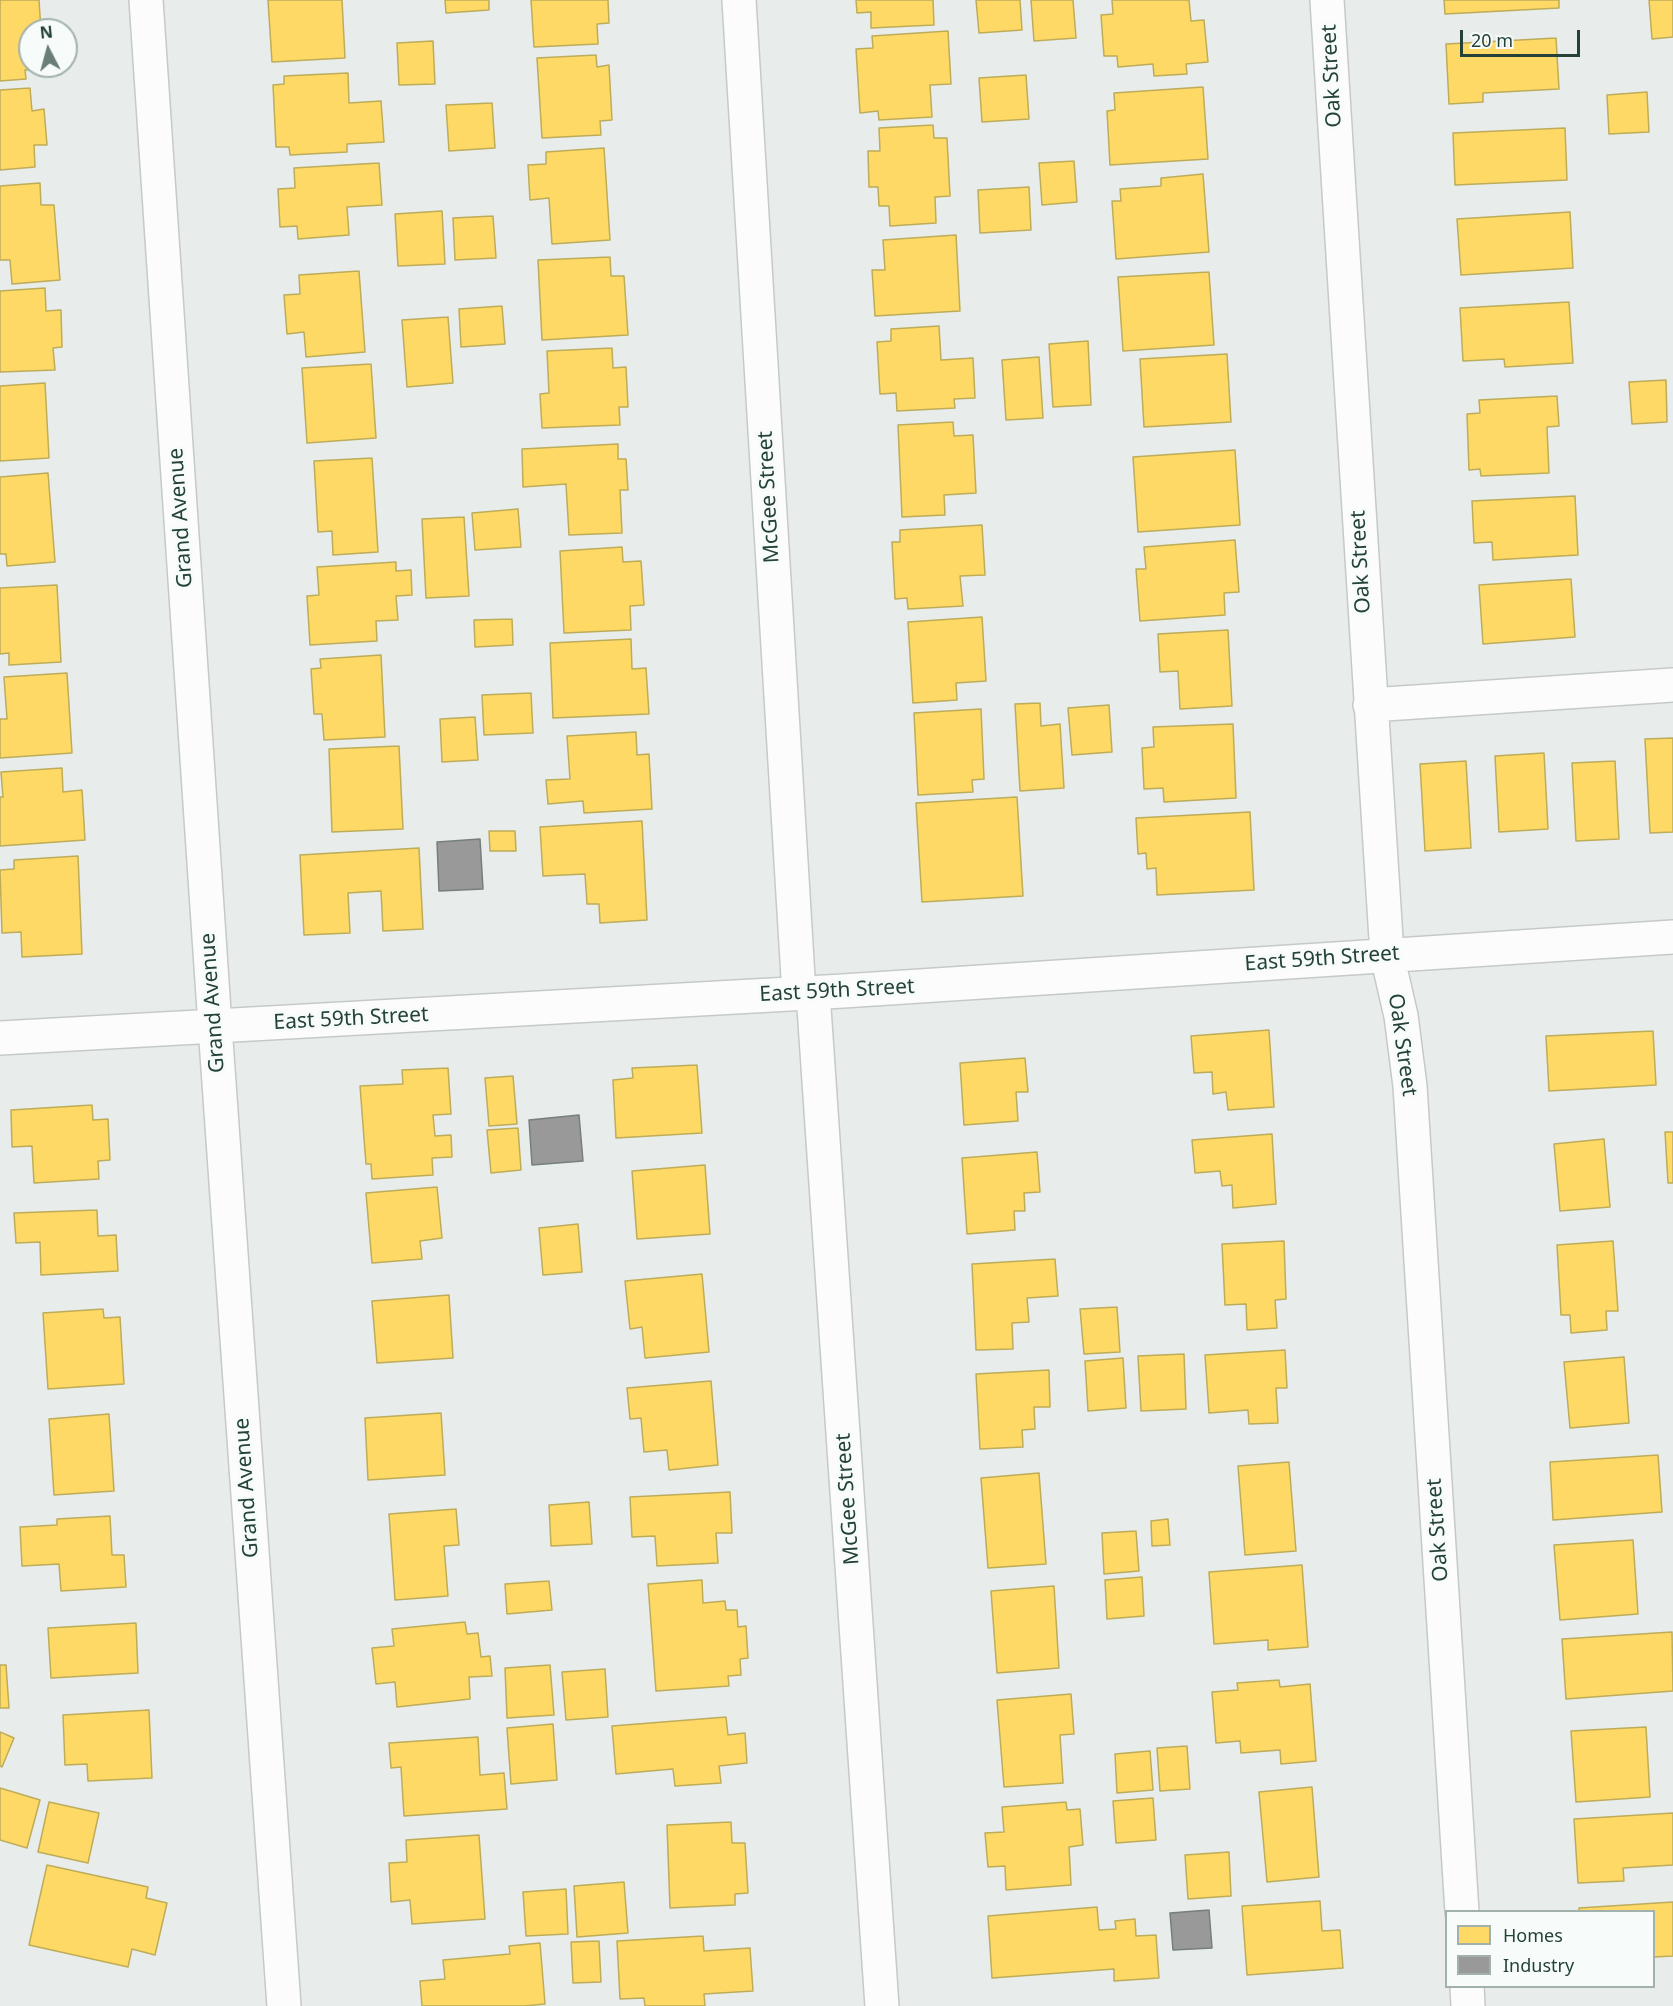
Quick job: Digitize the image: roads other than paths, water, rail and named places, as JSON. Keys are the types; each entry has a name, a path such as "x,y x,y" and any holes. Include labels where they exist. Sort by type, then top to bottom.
{"street":[{"name":"Grand Avenue","path":"146,0 284,2006"},
{"name":"McGee Street","path":"739,0 806,993 882,2006"},
{"name":"Oak Street","path":"1327,0 1387,955 1401,1016 1410,1086 1462,1910"},
{"path":"1370,705 1673,685"},
{"name":"East 59th Street","path":"0,1038 806,993 1673,937"},
{"path":"1467,1988 1468,2006"}]}
